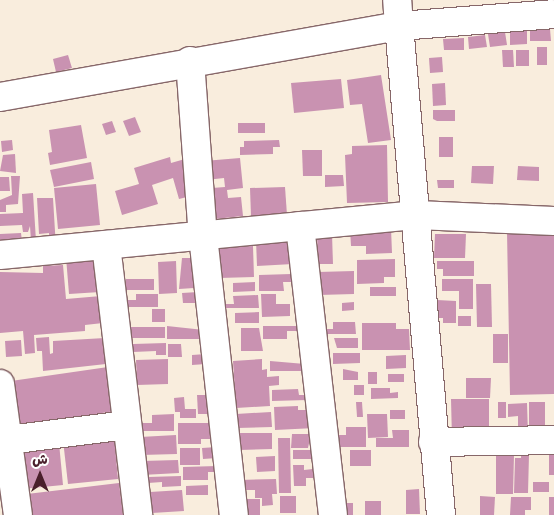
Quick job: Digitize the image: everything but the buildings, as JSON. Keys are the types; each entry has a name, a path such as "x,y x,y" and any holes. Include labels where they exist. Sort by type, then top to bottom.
{"street":[{"path":"0,97 190,61 398,13 554,14"},
{"path":"398,13 418,215 433,442 440,515"},
{"path":"190,61 203,236 234,515"},
{"path":"0,256 418,215 554,221"},
{"path":"300,226 333,515"},
{"path":"106,245 138,515"},
{"path":"0,384 4,440 18,515"},
{"path":"4,440 127,425"},
{"path":"433,442 554,440"}]}
